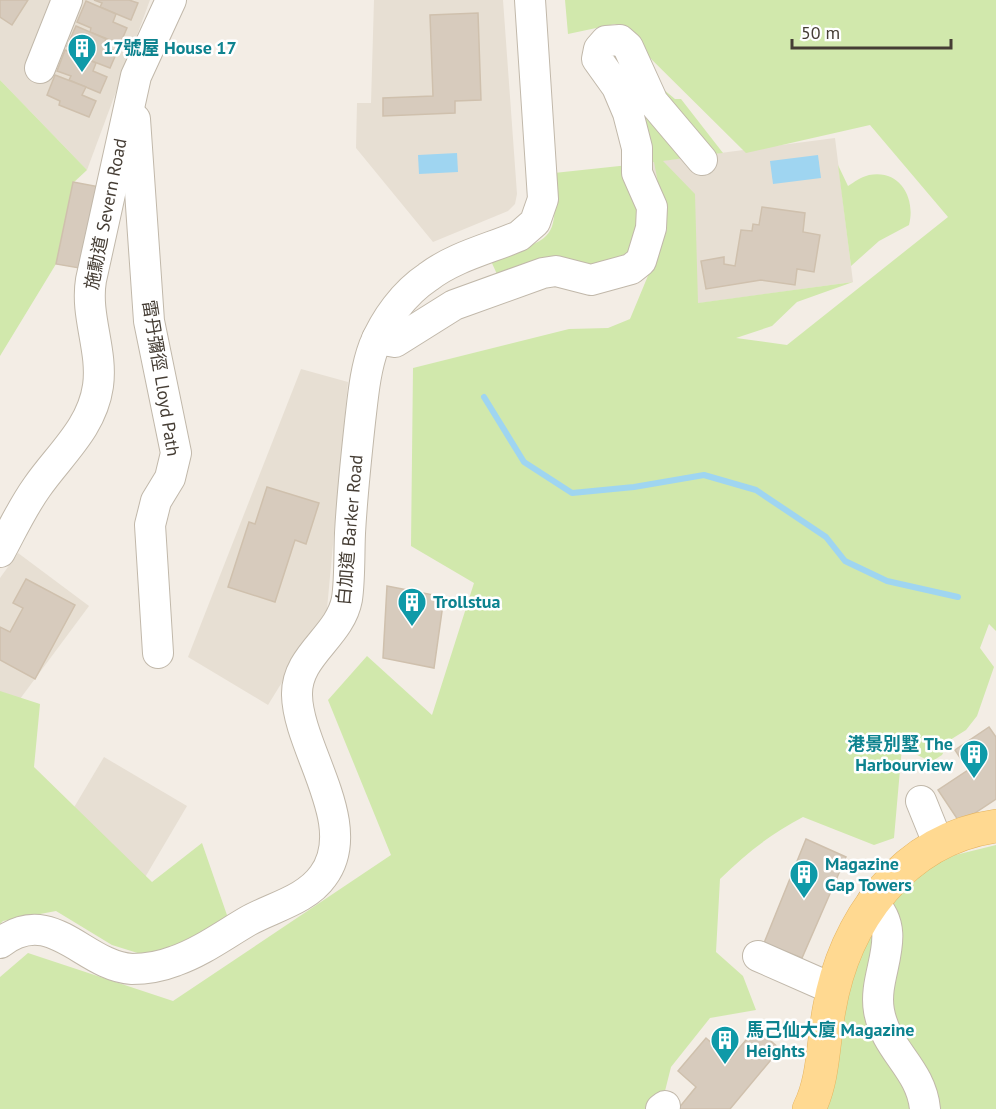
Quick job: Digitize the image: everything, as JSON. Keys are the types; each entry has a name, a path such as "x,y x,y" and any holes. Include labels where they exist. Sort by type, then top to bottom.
{"main road":[{"path":"809,1109 820,1074 833,989 850,942 872,902 899,872 938,843 968,831 996,826"}],"street":[{"path":"40,68 67,0"},
{"name":"施勳道 Severn Road","path":"0,552 33,493 74,441 94,406 99,376 89,296 129,99 142,61 171,0"},
{"name":"白加道 Barker Road","path":"0,943 18,933 46,931 67,938 110,965 133,969 158,967 189,955 249,920 295,898 310,889 324,875 334,848 333,816 300,714 297,686 304,667 339,622 347,600 352,491 370,357 377,339 403,299 429,276 445,266 519,236 528,230 540,214 543,183 530,0"},
{"path":"377,339 395,342 454,305 548,271 591,280 631,269 642,261 653,212 637,173 637,148 628,113 617,87 597,59 599,49 606,41 620,40 628,47 653,102 702,160"},
{"name":"雷丹彌徑 Lloyd Path","path":"129,99 135,117 151,333 176,453 170,478 156,501 150,525 158,653"},
{"path":"921,801 938,843"},
{"path":"872,902 883,915 888,936 878,991 879,1012 890,1042 917,1078 925,1109"},
{"path":"758,956 833,989"}],"shaded area":[{"path":"0,0 150,0 87,170 0,80"},
{"path":"374,0 503,0 517,194 515,204 508,211 433,242 356,148 357,103 371,103"},
{"path":"835,138 853,282 663,308 645,163"},
{"path":"301,369 348,382 327,609 268,705 188,657"},
{"path":"18,553 89,606 14,707 0,697 0,578"},
{"path":"104,757 187,806 134,896 51,846"}],"green space":[{"path":"565,0 996,0 996,631 989,624 980,648 994,667 977,716 966,730 950,740 942,755 931,762 902,747 894,838 874,845 803,817 759,845 720,879 716,952 743,976 756,1010 710,1018 671,1067 665,1091 655,1109 0,1109 0,977 28,953 173,1001 391,855 328,700 367,656 432,715 474,583 411,546 413,368 569,329 608,328 630,319 667,230 654,162 645,163 612,70 614,45 692,157 663,161 695,194 698,303 853,282 797,302 772,326 736,338 787,345 948,217 870,125 746,153 639,47 663,89 675,99 681,99 723,153 705,155 619,27 615,24 568,34"},
{"path":"0,80 87,170 73,183 56,264 0,356"},
{"path":"629,165 647,210 639,255 501,283 491,261 540,241 548,234 552,226 555,196 554,173"},
{"path":"838,165 848,186 869,175 889,176 903,188 910,205 909,225 879,241 851,266"},
{"path":"0,691 40,704 34,767 152,882 202,843 228,918 160,960 112,945 56,911 3,921 0,924"},
{"path":"996,845 996,1109 815,1109 836,966 931,861"}],"water":[{"path":"457,153 458,172 419,174 418,155"},
{"path":"818,155 821,178 773,184 770,161"}],"building":[{"path":"0,0 28,0 12,25 0,17"},
{"path":"94,0 129,0 138,3 131,20 100,7 102,3"},
{"path":"86,1 116,14 113,22 127,28 120,44 90,32 91,28 77,22"},
{"path":"478,13 481,100 455,101 455,113 383,116 383,98 433,96 430,15"},
{"path":"76,26 106,39 103,46 117,52 110,68 79,56 81,52 67,46"},
{"name":"17號屋 House 17","path":"65,50 96,63 93,71 107,77 100,93 69,80 71,76 57,71"},
{"path":"55,75 86,87 82,95 96,101 89,117 59,105 60,101 47,95"},
{"path":"73,182 100,187 85,269 56,264"},
{"path":"762,207 805,213 803,232 820,235 814,272 797,269 795,285 761,280 706,289 701,261 724,257 724,264 735,266 741,230 752,231 753,224 759,225"},
{"path":"267,487 319,503 306,544 295,540 275,602 228,587 249,522 255,524"},
{"path":"26,579 75,605 35,679 0,660 0,627 10,632 23,608 13,603"},
{"name":"Trollstua","path":"387,586 444,597 434,668 383,658"},
{"name":"港景別墅 The Harbourview","path":"989,727 996,737 996,799 960,823 938,790 968,770 955,750"},
{"name":"Magazine Gap Towers","path":"806,839 846,857 802,958 764,943"},
{"name":"馬己仙大廈 Magazine Heights","path":"756,1028 780,1049 730,1109 678,1109 696,1087 678,1071 706,1038 730,1059"}],"waterway":[{"path":"484,397 524,462 572,493 634,487 704,475 756,490 826,537 845,561 887,581 958,597"}],"place":[{"name":"17號屋 House 17","path":"82,74"},
{"name":"Trollstua","path":"412,628"},
{"name":"港景別墅 The Harbourview","path":"974,780"},
{"name":"Magazine Gap Towers","path":"804,900"},
{"name":"馬己仙大廈 Magazine Heights","path":"725,1066"}]}
